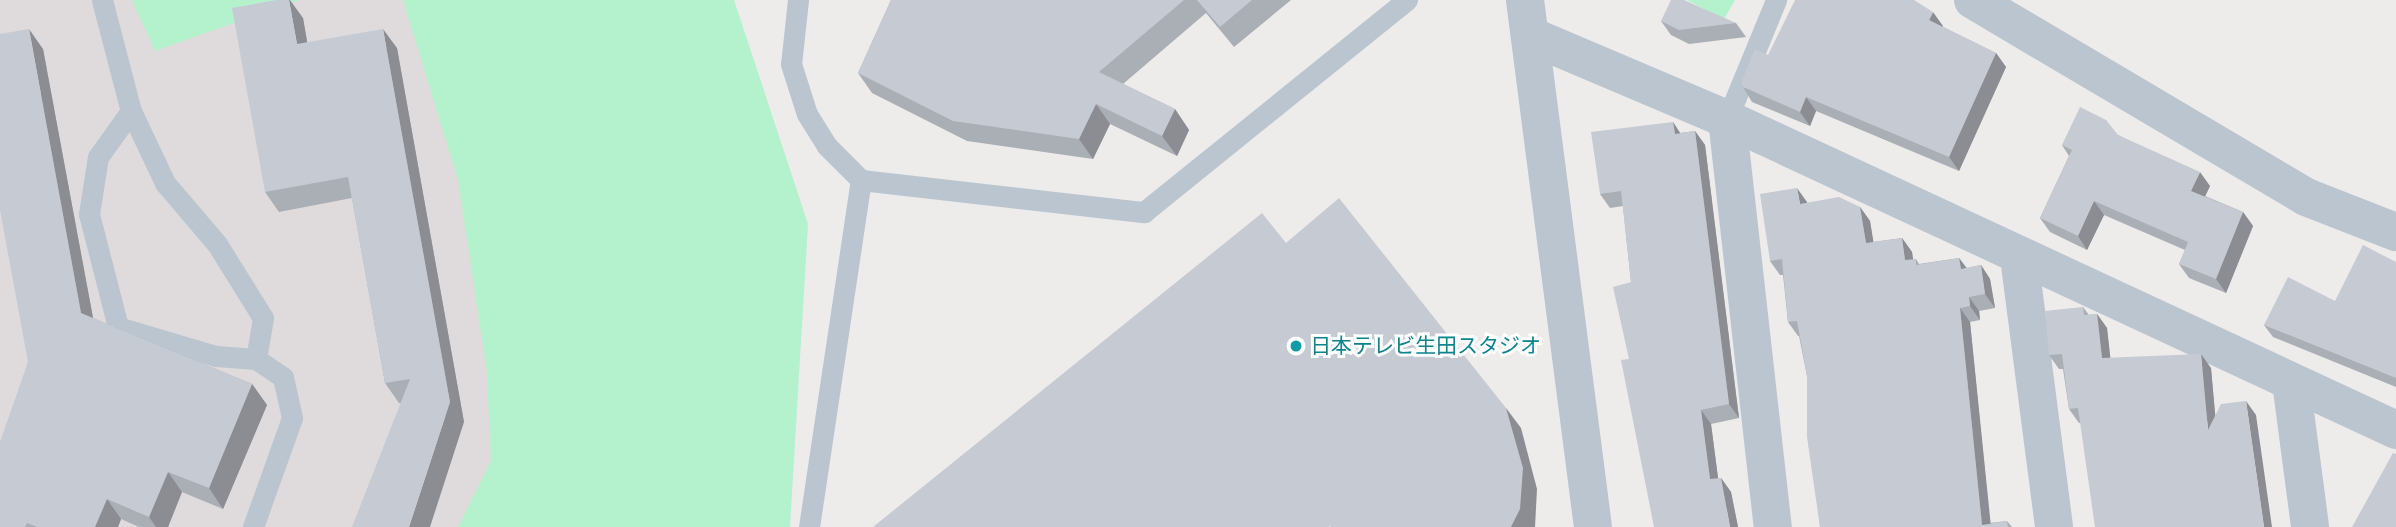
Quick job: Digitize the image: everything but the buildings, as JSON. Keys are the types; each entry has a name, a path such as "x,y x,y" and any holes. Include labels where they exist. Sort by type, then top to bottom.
{"street":[{"path":"1973,0 2306,197 2396,232"},
{"path":"1528,18 1727,119 2396,430"},
{"path":"1528,18 1593,527"},
{"path":"1727,119 1773,527"},
{"path":"2019,257 2054,527"},
{"path":"2291,382 2310,527"}],"lane":[{"path":"102,0 131,111 165,183 217,244 263,318 256,359"},
{"path":"798,0 791,64 807,114 827,146 861,180 1144,212 1407,0"},
{"path":"1727,119 1776,0"},
{"path":"131,111 98,157 89,214 118,327 216,356 256,359 283,377 292,418 253,527"},
{"path":"809,527 861,180"}],"shaded area":[{"path":"0,0 684,0 720,527 0,527"}],"green space":[{"path":"132,0 299,0 155,51"},
{"path":"403,0 734,0 808,224 790,527 458,527 491,461 487,372 458,180"},
{"path":"1687,0 1735,0 1724,19"}],"place":[{"name":"日本テレビ生田スタジオ","path":"1296,346"}]}
